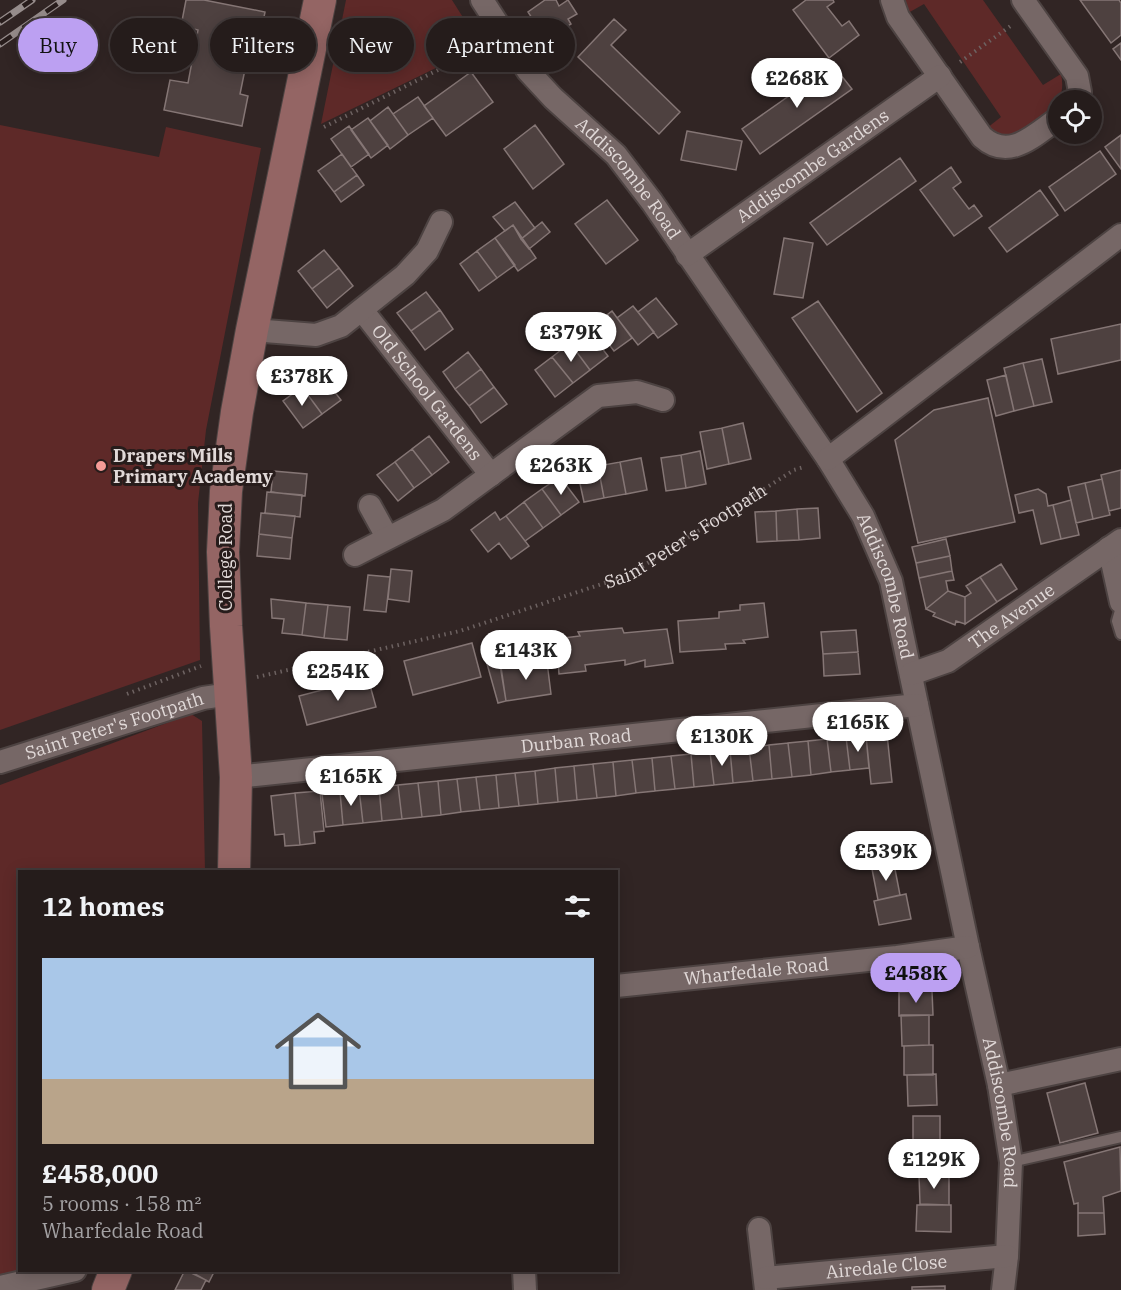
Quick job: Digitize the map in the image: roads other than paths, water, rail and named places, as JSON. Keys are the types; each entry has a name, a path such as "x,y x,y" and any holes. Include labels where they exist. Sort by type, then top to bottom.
{"main road":[{"name":"College Road","path":"234,870 236,777 242,686 224,552 226,491 252,330 320,0"},
{"path":"108,1290 115,1272"}],"street":[{"name":"Addiscombe Road","path":"482,0 528,71 553,98 616,155 652,202 828,459 864,516 891,581 999,1085 1011,1162 1007,1256 1003,1290"},
{"path":"892,0 898,17 982,137 990,144 999,148 1019,145 1048,125"},
{"path":"1027,6 1077,76 1080,90"},
{"name":"Addiscombe Gardens","path":"687,255 940,76"},
{"name":"Old School Gardens","path":"252,330 316,335 341,326 405,275 427,250 441,222"},
{"path":"828,459 1121,235"},
{"name":"Old School Gardens","path":"362,310 491,474"},
{"name":"Old School Gardens","path":"355,555 443,510 598,396 638,392 663,400"},
{"path":"370,506 387,537"},
{"name":"The Avenue","path":"911,674 948,661 1115,544 1121,602"},
{"name":"Saint Peter's Footpath","path":"0,762 242,686"},
{"name":"Durban Road","path":"236,777 917,705"},
{"name":"Wharfedale Road","path":"618,986 886,958 968,947"},
{"path":"999,1085 1121,1059"},
{"name":"Airedale Close","path":"759,1229 765,1284 1007,1256"},
{"path":"0,1287 66,1272"},
{"path":"524,1272 525,1290"}],"lane":[{"path":"1121,607 1118,621 1121,634"},
{"path":"1011,1162 1121,1137"}],"railway":[{"path":"0,22 32,0"},
{"path":"0,44 63,0"}],"place":[{"name":"Drapers Mills Primary Academy","path":"101,466"}]}
